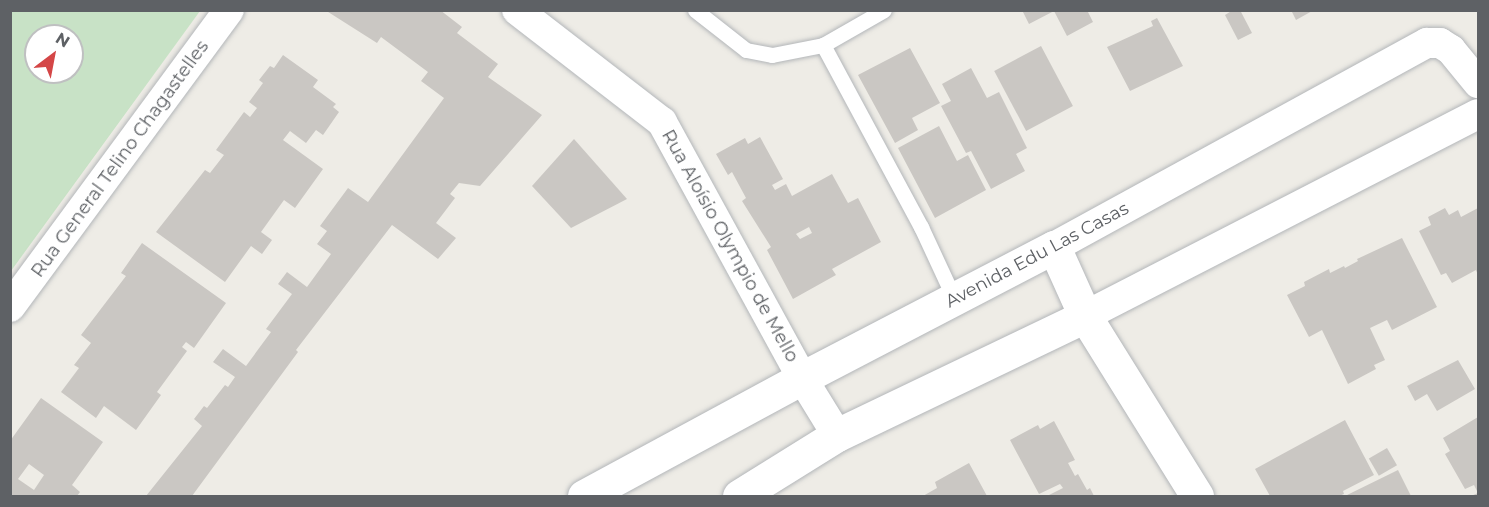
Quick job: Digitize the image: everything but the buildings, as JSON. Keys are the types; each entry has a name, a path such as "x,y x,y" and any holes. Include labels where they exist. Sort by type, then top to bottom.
{"street":[{"name":"Rua General Telino Chagastelles","path":"10,307 229,10"},
{"name":"Rua Aloísio Olympio de Mello","path":"517,10 662,122 802,378 837,435"},
{"name":"Avenida Edu Las Casas","path":"584,496 802,378 1054,247 1427,43 1440,43 1451,50 1479,83"},
{"path":"739,496 837,435 1085,316 1479,114"},
{"path":"1054,247 1085,316 1197,496"}],"lane":[{"path":"695,10 746,50 772,55 823,45 884,10"},
{"path":"823,45 921,227 954,298"}],"green space":[{"path":"10,11 200,11 11,271"}]}
